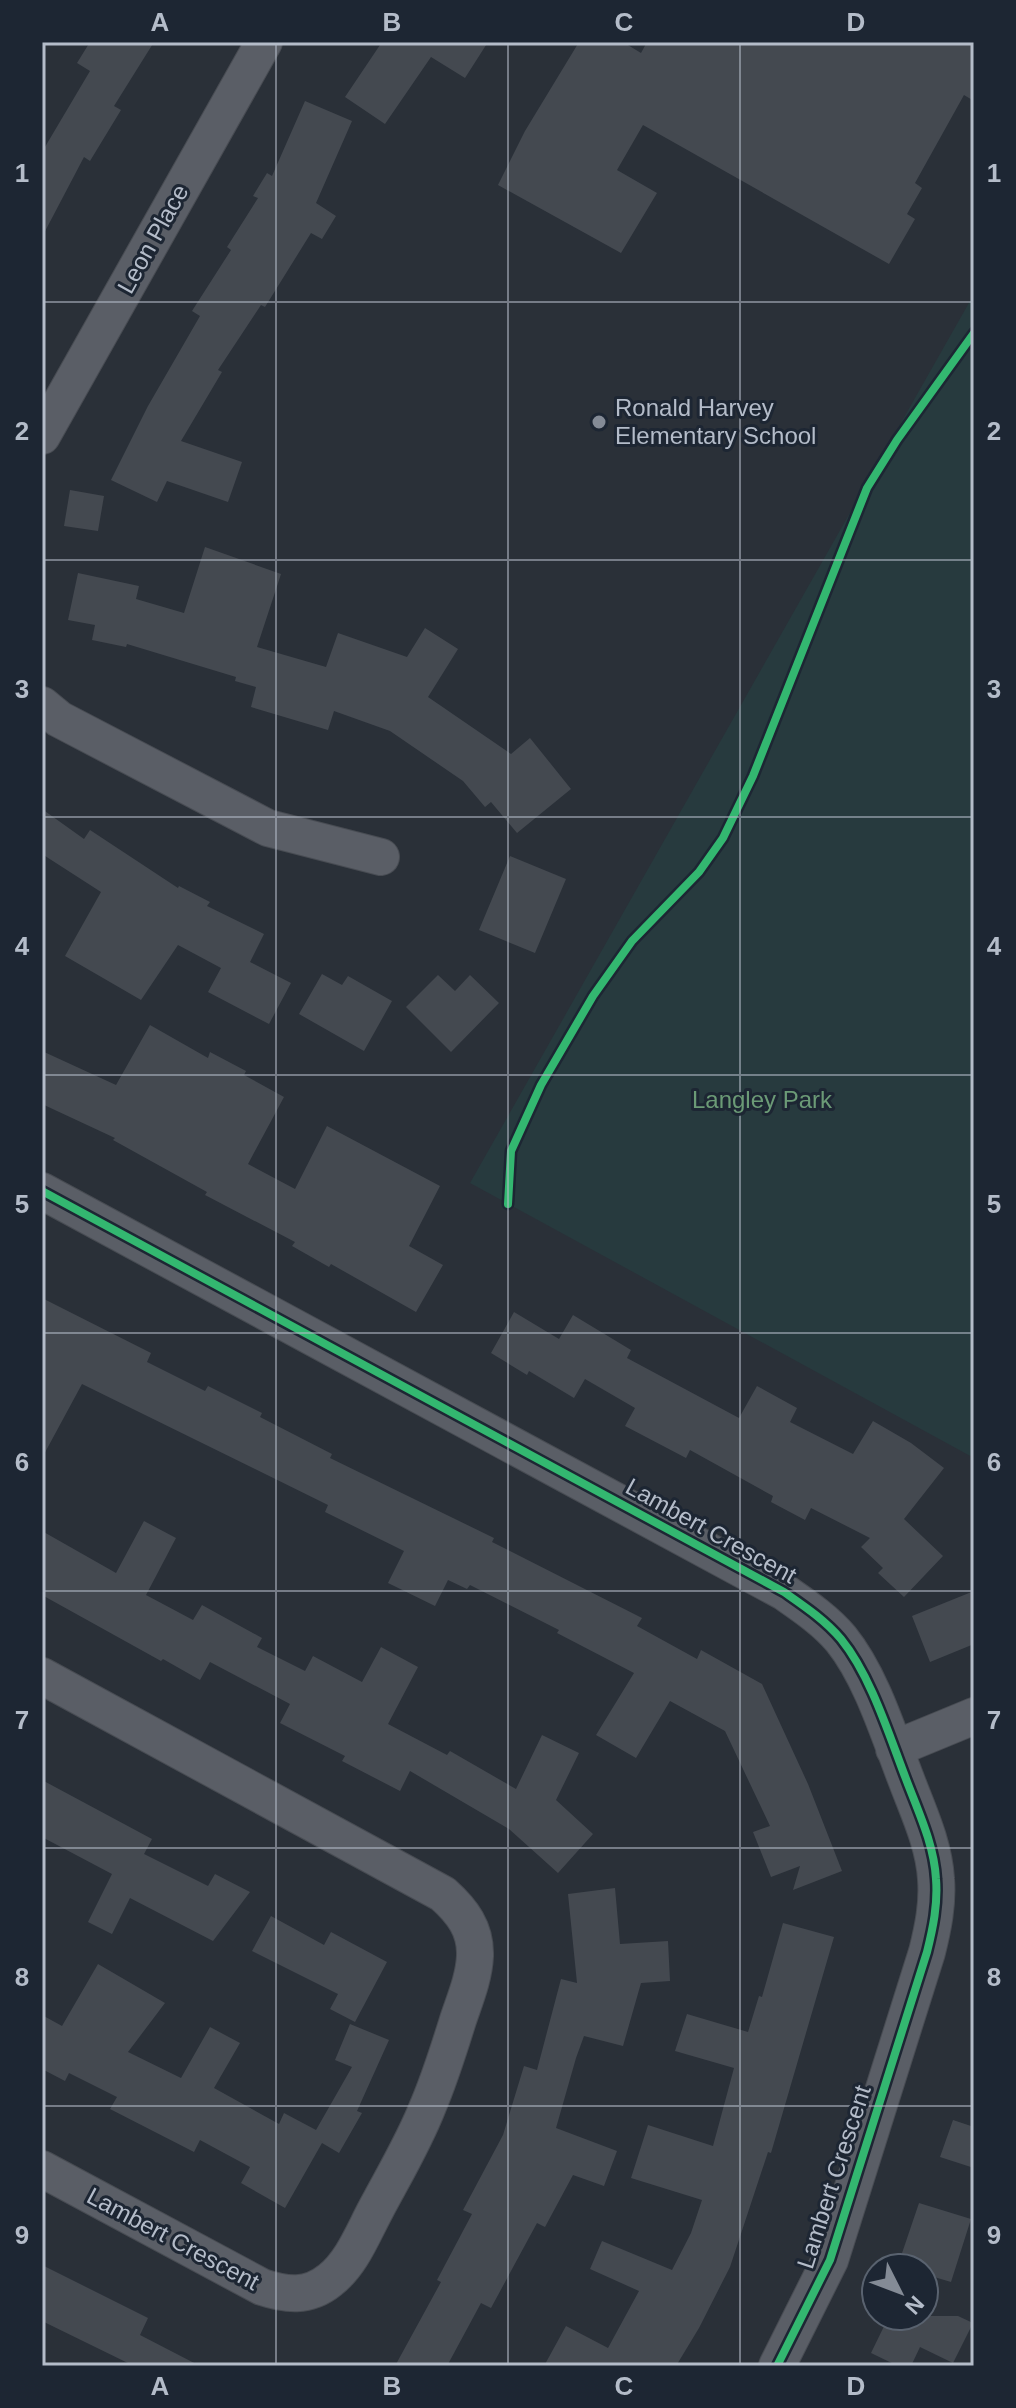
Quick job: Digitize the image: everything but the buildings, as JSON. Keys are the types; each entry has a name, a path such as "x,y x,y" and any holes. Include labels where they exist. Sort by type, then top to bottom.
{"street":[{"name":"Leon Place","path":"42,436 264,42"},
{"path":"42,705 59,719 268,828 381,857"},
{"name":"Lambert Crescent","path":"42,1191 803,1604 832,1630 854,1658 877,1705 932,1851 937,1894 932,1932 830,2260 777,2366"},
{"name":"Lambert Crescent","path":"42,1676 443,1894 466,1918 475,1954 472,1976 439,2080 415,2135 353,2251 330,2280 314,2290 299,2295 282,2294 262,2287 42,2169"},
{"path":"894,1749 974,1716"}],"green space":[{"name":"Langley Park","path":"974,294 974,1458 470,1183"}],"cycle path":[{"path":"508,1204 511,1151 541,1085 593,996 632,941 699,872 723,838 753,776 867,488 897,440 974,333"},
{"path":"42,1191 784,1592 828,1626 852,1654 878,1706 925,1828 935,1866 936,1907 927,1952 830,2260 777,2366"}],"place":[{"name":"Ronald Harvey Elementary School","path":"599,422"}]}
